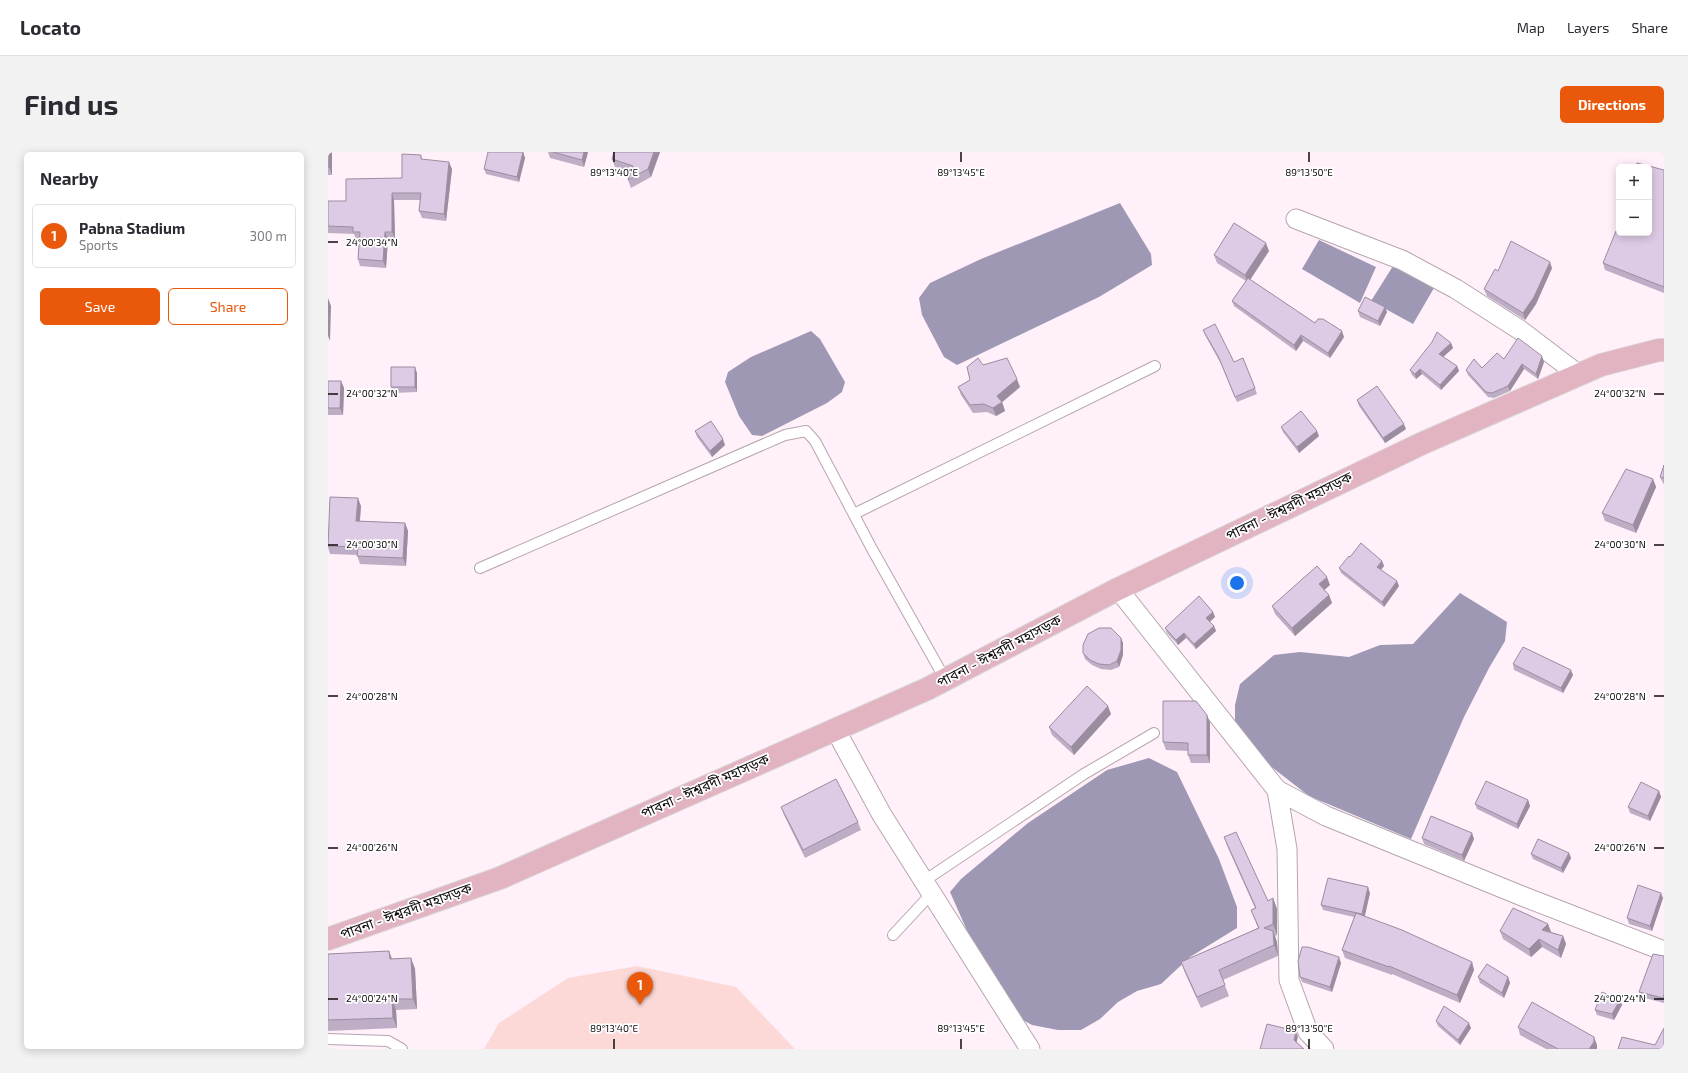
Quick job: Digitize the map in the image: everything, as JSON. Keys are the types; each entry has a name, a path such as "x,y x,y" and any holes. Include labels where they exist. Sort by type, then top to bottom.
{"main road":[{"name":"পাবনা - ঈশ্বরদী মহাসড়ক","path":"328,940 500,878 945,679 1118,589 1423,443 1601,365 1664,350"}],"street":[{"path":"1296,219 1402,260 1456,289 1520,330 1578,375"},
{"path":"1118,589 1277,790 1326,816 1522,896 1664,951"},
{"path":"835,729 882,815 1030,1049"},
{"path":"1277,790 1287,849 1289,980 1308,1032 1324,1049"}],"lane":[{"path":"854,514 1156,366"},
{"path":"480,568 785,435 806,431 815,441 945,679"},
{"path":"893,935 928,887 1084,774 1154,733"},
{"path":"328,1039 388,1041 402,1049"}],"shaded area":[{"path":"1120,203 1151,254 1152,265 1099,297 957,365 944,357 922,315 919,298 930,283 981,259"},
{"path":"1319,240 1376,267 1360,303 1302,269"},
{"path":"1393,266 1434,288 1413,324 1371,301"},
{"path":"811,331 820,339 845,382 842,392 827,403 762,436 752,435 739,416 725,382 728,372 751,357"},
{"path":"1460,593 1507,622 1505,641 1489,668 1464,717 1411,839 1309,796 1264,761 1235,723 1235,705 1240,684 1274,655 1300,652 1349,657 1380,645 1413,644"},
{"path":"1149,758 1177,772 1219,859 1237,907 1237,928 1190,957 1161,984 1137,991 1118,1002 1100,1019 1081,1030 1058,1030 1032,1025 1021,1019 969,935 950,892 961,879 1028,823 1107,770"},
{"path":"637,966 736,987 795,1049 484,1049 499,1023 568,978"}],"building":[{"path":"329,152 329,167 328,167"},
{"path":"488,152 523,152 517,177 484,169"},
{"path":"553,152 584,152 582,160"},
{"path":"614,152 654,152 648,169 628,180 633,166 612,159"},
{"path":"402,154 421,155 421,159 449,162 444,214 419,211 421,193 392,193 392,232 385,232 383,261 358,259 360,232 353,232 353,227 328,226 328,201 346,201 346,179 402,178"},
{"path":"1652,167 1664,170 1664,287 1603,263 1616,231 1616,236 1652,236"},
{"path":"1234,223 1266,243 1245,275 1214,255"},
{"path":"1511,241 1550,262 1534,297 1523,313 1484,289 1495,269 1498,271"},
{"path":"1248,278 1315,323 1318,319 1323,319 1342,331 1328,353 1301,335 1294,345 1232,301"},
{"path":"1365,297 1385,307 1378,321 1358,311"},
{"path":"1215,324 1234,362 1243,358 1255,388 1235,397 1219,358 1203,330"},
{"path":"1437,332 1451,343 1439,354 1457,366 1440,385 1420,369 1415,374 1410,370 1432,342"},
{"path":"1518,338 1542,356 1536,374 1522,364 1508,386 1492,393 1486,392 1466,370 1474,359 1482,368 1497,353 1504,359"},
{"path":"978,358 983,365 1007,358 1017,379 997,396 1002,402 993,408 984,404 970,405 958,387 970,380 967,367"},
{"path":"391,367 415,367 415,387 391,387"},
{"path":"328,381 341,381 340,408 328,408"},
{"path":"1377,386 1404,424 1383,438 1357,400"},
{"path":"1301,411 1317,431 1297,447 1281,427"},
{"path":"711,421 723,439 710,451 695,431"},
{"path":"1664,465 1664,478 1660,477"},
{"path":"1626,469 1653,479 1633,525 1602,513"},
{"path":"330,497 358,498 356,521 405,523 403,558 357,556 358,547 328,546"},
{"path":"1361,543 1382,561 1377,567 1397,581 1382,602 1339,568"},
{"path":"1317,566 1327,577 1319,584 1329,595 1292,628 1272,606"},
{"path":"1199,596 1213,612 1206,618 1214,626 1194,644 1184,633 1176,640 1165,628"},
{"path":"1099,628 1111,628 1121,638 1121,650 1117,661 1109,665 1099,664 1090,660 1083,653 1083,645 1088,634"},
{"path":"1523,647 1571,670 1561,688 1513,664"},
{"path":"1087,686 1108,706 1071,747 1049,727"},
{"path":"1163,701 1196,701 1207,715 1207,755 1188,755 1188,743 1163,742"},
{"path":"836,779 858,822 803,850 781,807"},
{"path":"1486,781 1528,800 1517,824 1475,804"},
{"path":"1641,782 1659,791 1648,816 1628,807"},
{"path":"1431,816 1472,833 1462,855 1422,838"},
{"path":"1236,832 1268,901 1273,898 1273,924 1264,928 1273,931 1274,945 1219,970 1225,985 1197,997 1181,962 1259,928 1251,910 1256,908 1224,837"},
{"path":"1538,839 1569,853 1561,868 1531,854"},
{"path":"1328,878 1368,887 1362,914 1321,905"},
{"path":"1638,885 1661,893 1650,926 1627,918"},
{"path":"1513,908 1548,924 1542,930 1563,936 1558,950 1539,939 1529,949 1500,931"},
{"path":"1356,913 1402,930 1472,962 1457,995 1389,966 1342,950"},
{"path":"1302,947 1308,947 1339,957 1330,987 1300,977 1298,961"},
{"path":"389,951 390,959 411,958 413,999 392,999 393,1018 328,1020 328,954"},
{"path":"1653,954 1664,956 1663,998 1639,992"},
{"path":"1487,964 1508,977 1502,993 1478,977"},
{"path":"1602,992 1620,1000 1612,1014 1595,1010"},
{"path":"1532,1002 1594,1037 1594,1042 1589,1049 1558,1049 1518,1027"},
{"path":"1444,1006 1469,1023 1458,1040 1436,1021"},
{"path":"1267,1024 1296,1031 1294,1040 1304,1049 1260,1049"},
{"path":"1664,1028 1664,1049 1618,1049 1622,1037 1655,1045"}],"place":[{"name":"Pabna Stadium","path":"640,1005"}]}
